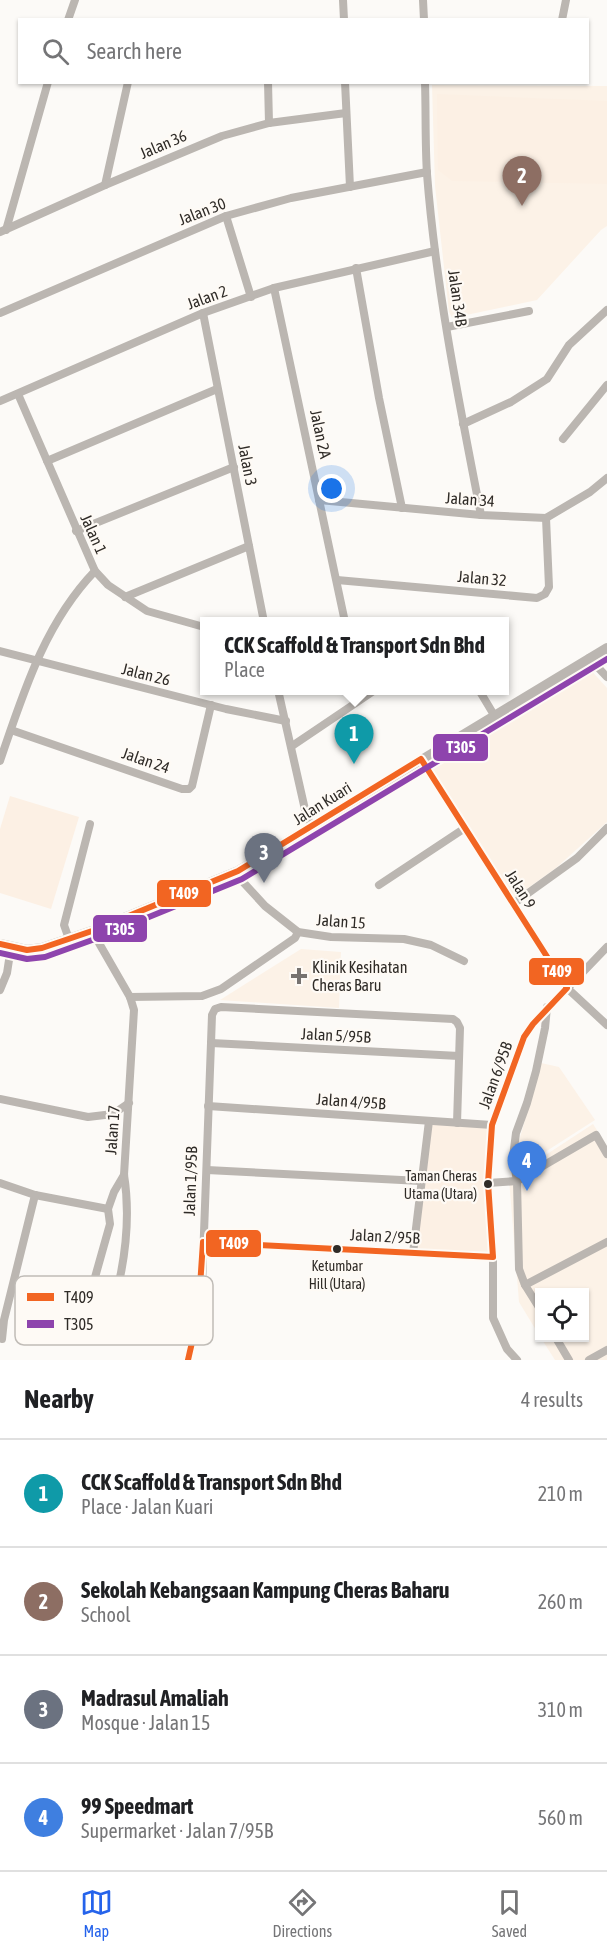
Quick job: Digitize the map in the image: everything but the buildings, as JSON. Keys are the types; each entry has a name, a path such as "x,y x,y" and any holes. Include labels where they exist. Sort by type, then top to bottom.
{"street":[{"path":"70,18 75,0"},
{"path":"343,0 344,18"},
{"path":"423,0 423,18"},
{"path":"562,18 566,0"},
{"path":"3,231 47,84"},
{"path":"105,185 128,84"},
{"path":"268,84 269,123"},
{"path":"345,84 350,187"},
{"name":"Jalan 34B","path":"425,84 427,172 435,251 463,424 481,515"},
{"name":"Jalan 36","path":"3,231 222,136 269,123 346,113"},
{"name":"Jalan 30","path":"0,314 226,216 291,198 427,172"},
{"path":"226,216 251,297"},
{"name":"Jalan 2","path":"0,401 203,314 274,288 435,251"},
{"path":"356,268 379,398 402,508"},
{"name":"Jalan 2A","path":"274,288 344,617"},
{"path":"463,424 511,402 547,379 569,345 607,310"},
{"path":"447,327 529,311"},
{"name":"Jalan 3","path":"203,314 263,617"},
{"path":"563,439 607,385"},
{"path":"47,462 217,389"},
{"name":"Jalan 1","path":"18,394 94,571 108,585 147,611 200,626"},
{"path":"76,531 234,467"},
{"path":"546,518 590,492 607,478"},
{"name":"Jalan 34","path":"319,500 481,515 546,518"},
{"name":"Jalan 32","path":"338,580 537,598 545,594 549,587 546,518"},
{"path":"125,597 249,546"},
{"path":"0,761 6,733 36,660 65,606 94,571"},
{"name":"Jalan Kuari","path":"6,945 27,950 42,948 92,931 238,872 607,648"},
{"name":"Jalan 26","path":"0,651 211,705 286,721"},
{"path":"589,658 607,677"},
{"path":"279,695 306,814 312,828"},
{"path":"292,746 368,695"},
{"path":"482,695 494,715"},
{"name":"Jalan 24","path":"6,733 182,789 189,789 192,786 211,705"},
{"name":"Jalan 9","path":"421,759 567,988 607,1025"},
{"path":"69,939 64,925 90,824"},
{"path":"380,885 465,828"},
{"path":"513,904 577,858 607,828"},
{"name":"Jalan 15","path":"238,872 243,882 265,906 298,932 331,937 404,939 431,945 464,961"},
{"name":"Jalan 17","path":"92,931 130,997 134,1010 124,1175 127,1224 121,1276"},
{"path":"130,997 202,996 221,989 295,938 298,932"},
{"path":"0,990 7,973 6,945"},
{"name":"Jalan 6/95B","path":"517,1360 507,1349 493,1318 493,1257 488,1183 492,1125 524,1037 547,1007 607,946"},
{"name":"Jalan 1/95B","path":"201,1276 212,1015 215,1009 221,1007 453,1019 458,1022 460,1028 459,1056"},
{"path":"535,1301 519,1269 517,1181 513,1157 514,1144 536,1071 547,1007"},
{"name":"Jalan 5/95B","path":"211,1043 459,1056"},
{"path":"457,1123 459,1056"},
{"path":"0,1099 88,1117 113,1114 129,1103"},
{"name":"Jalan 4/95B","path":"208,1106 492,1125"},
{"path":"412,1253 418,1223 429,1121"},
{"path":"488,1183 517,1181 596,1135 607,1154"},
{"path":"207,1170 421,1181"},
{"path":"95,1276 110,1224 108,1209 114,1192 124,1175"},
{"path":"0,1183 35,1195 108,1209"},
{"path":"2,1339 4,1320 35,1195"},
{"name":"Jalan 2/95B","path":"203,1242 493,1257"},
{"path":"525,1285 607,1242"},
{"path":"558,1342 569,1360"},
{"name":"Jalan 1/95B","path":"188,1360 192,1345"},
{"path":"589,1360 607,1350"}],"shaded area":[{"path":"432,85 607,86 607,226 537,300 452,318 449,312 435,186"},
{"path":"437,94 607,101 607,184 452,181 438,170"},
{"path":"588,667 607,688 607,822 556,868 514,898 427,761"},
{"path":"10,796 79,817 51,909 0,893 0,829"},
{"name":"Klinik Kesihatan Cheras Baru","path":"301,949 341,952 339,1008 220,1000"},
{"path":"541,1063 559,1067 595,1120 520,1168 519,1141"},
{"path":"429,1121 492,1125 488,1183 493,1257 413,1253"},
{"path":"593,1124 607,1146 607,1360 555,1360 544,1342 589,1342 589,1288 535,1288 535,1328 519,1302 509,1179"}],"transit line":[{"name":"T305","path":"0,953 27,959 45,957 242,879 607,659"},
{"name":"T409","path":"0,944 27,950 42,948 92,931 238,871 421,759 567,988 533,1024 524,1037 492,1125 488,1183 493,1257 203,1242 201,1276"},
{"name":"T409","path":"188,1360 191,1345"}],"place":[{"name":"Sekolah Kebangsaan Kampung Cheras Baharu","path":"522,206"},
{"name":"CCK Scaffold & Transport Sdn Bhd","path":"354,764"},
{"name":"Madrasul Amaliah","path":"264,883"},
{"name":"Klinik Kesihatan Cheras Baru","path":"299,976"},
{"name":"Taman Cheras Utama (Utara)","path":"488,1184"},
{"name":"99 Speedmart","path":"527,1191"},
{"name":"Ketumbar Hill (Utara)","path":"337,1249"}]}
